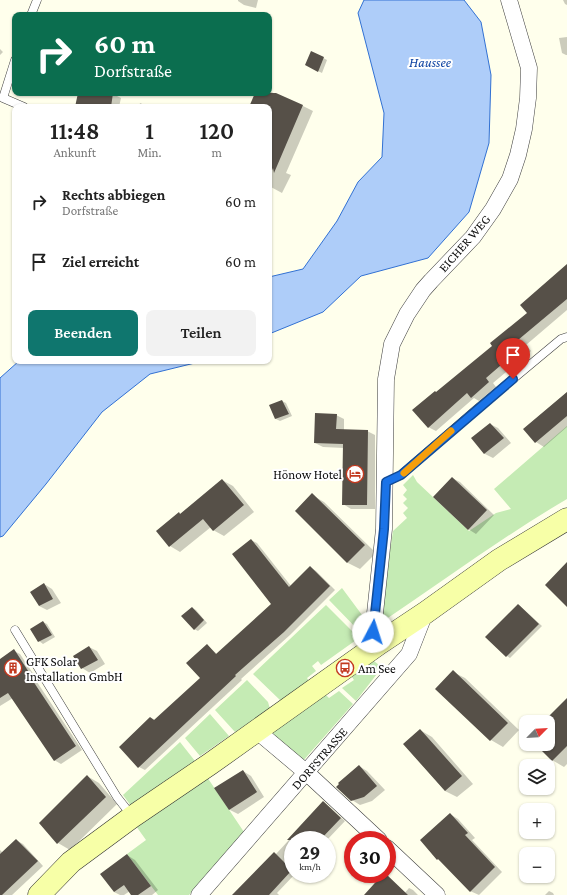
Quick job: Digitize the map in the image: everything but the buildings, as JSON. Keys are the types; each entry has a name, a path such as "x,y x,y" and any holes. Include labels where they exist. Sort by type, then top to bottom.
{"main road":[{"path":"39,895 71,862 132,817 500,560 567,519"}],"street":[{"name":"EICHER WEG","path":"386,482 386,379 392,344 407,314 423,290 473,237 493,209 510,179 518,155 526,113 529,68 509,0"},
{"path":"380,643 373,632 384,529 386,482"},
{"name":"DORFSTRASSE","path":"199,895 409,654 425,613"},
{"path":"257,730 307,772 369,831"},
{"path":"396,856 437,895"}],"lane":[{"path":"32,12 37,0"},
{"path":"12,70 3,98 17,104"},
{"path":"386,482 401,475 561,339 567,337"},
{"path":"15,630 113,790 132,817"}],"green space":[{"path":"567,426 567,499 496,544 379,624 393,531 407,518 403,513 408,508 403,503 407,499 403,495 407,490 403,485 413,475 417,482 469,531 496,513 511,509 494,489"},
{"path":"342,588 365,619 365,633 363,635 329,600"},
{"path":"326,605 359,638 321,665 318,661 312,666 316,671 307,678 309,681 281,701 253,674"},
{"path":"374,661 379,665 380,670 356,701 342,688 354,680 352,677"},
{"path":"247,680 268,702 270,709 235,732 215,710"},
{"path":"339,691 353,704 302,762 270,733 326,695 329,698"},
{"path":"210,714 229,736 200,756 185,738"},
{"path":"180,742 195,761 131,806 123,795"},
{"path":"207,777 244,832 189,895 158,895 127,854 146,840 136,826"}],"water":[{"name":"Haussee","path":"364,0 464,0 481,22 491,75 489,143 469,212 428,258 361,276 323,312 272,333 272,276 303,269 337,221 358,182 382,157 384,113 358,13"},
{"path":"16,364 191,364 150,374 102,412 46,484 3,536 0,537 0,378"}],"slow traffic":[{"path":"404,473 451,431"}],"place":[{"name":"Hönow Hotel","path":"355,474"},
{"name":"GFK Solar Installation GmbH","path":"13,668"},
{"name":"Am See","path":"345,668"}],"route":[{"path":"373,632 384,529 386,482 401,475 513,379"}]}
